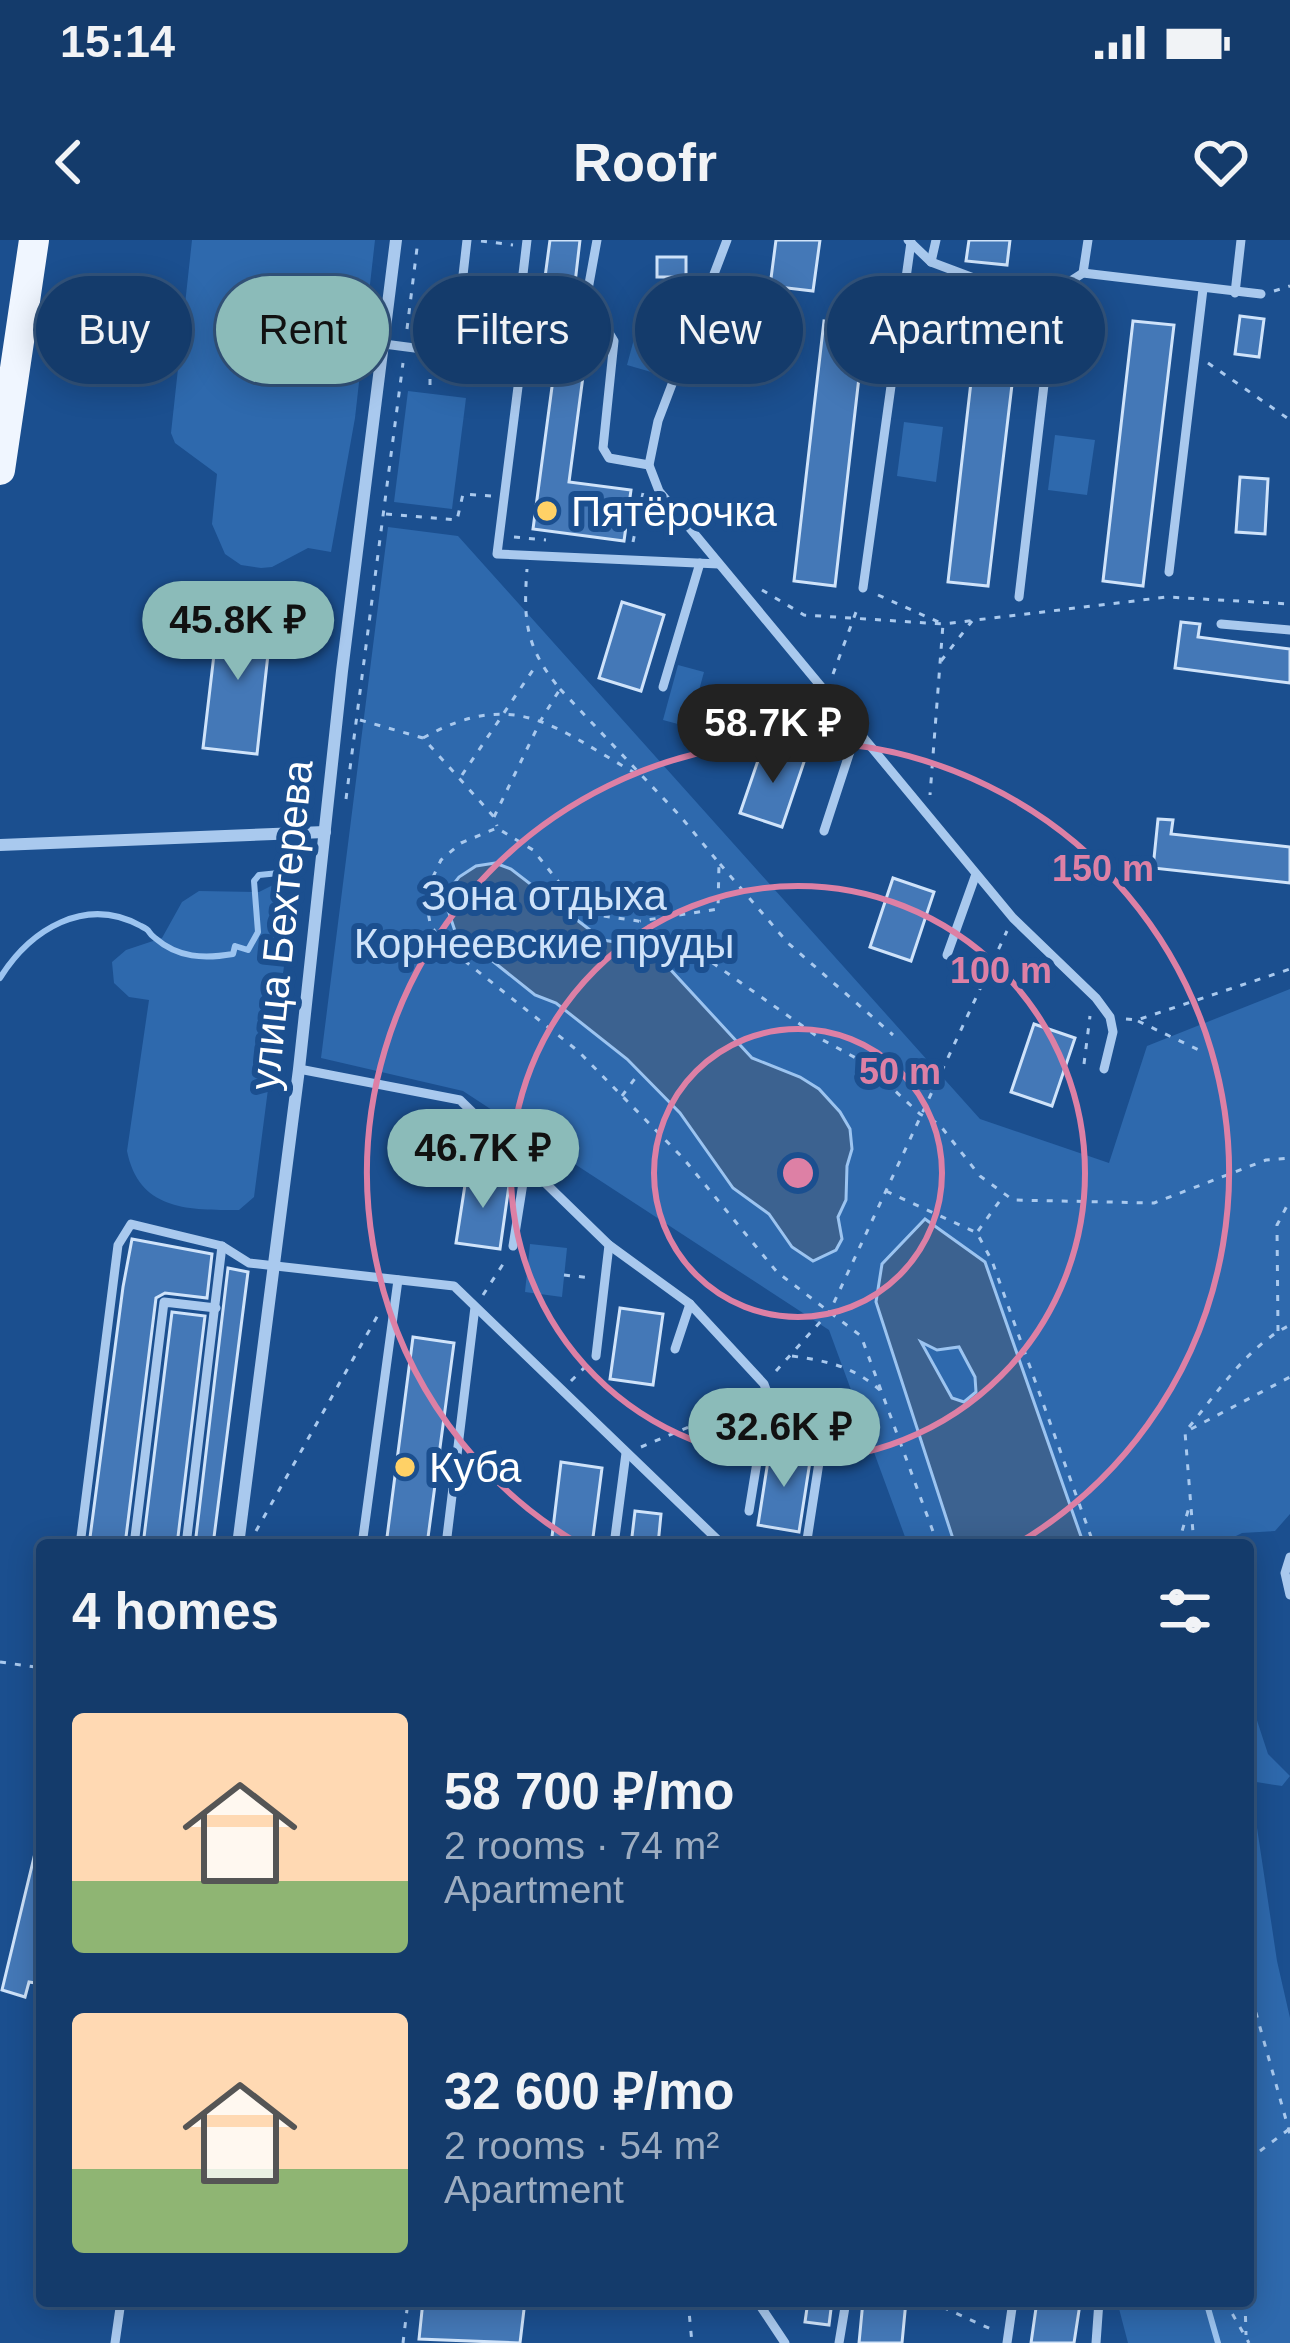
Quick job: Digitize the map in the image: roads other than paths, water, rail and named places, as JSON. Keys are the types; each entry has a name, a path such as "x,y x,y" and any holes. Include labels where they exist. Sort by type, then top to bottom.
{"main road":[{"path":"0,470 34,240"}],"street":[{"name":"улица Бехтерева","path":"389,301 396,240"},
{"name":"улица Бехтерева","path":"239,1539 379,384"},
{"path":"0,845 325,832"}],"lane":[{"path":"389,345 430,350 457,328 467,240"},
{"path":"597,240 583,317 608,331 614,341 603,448 609,458 649,465"},
{"path":"727,240 658,421 649,465 659,491 1013,918 1096,998 1110,1017 1112,1032 1104,1069"},
{"path":"932,262 936,240"},
{"path":"1083,273 1088,240"},
{"path":"1234,293 1240,240"},
{"path":"909,241 932,262 967,276"},
{"path":"862,588 909,241"},
{"path":"527,243 517,325 523,347 497,554 719,564"},
{"path":"1078,276 1261,294"},
{"path":"1169,572 1203,289"},
{"path":"1019,597 1043,384"},
{"path":"663,687 700,563"},
{"path":"1221,624 1290,630"},
{"path":"824,831 857,730"},
{"path":"947,955 976,874"},
{"path":"299,1070 460,1100 609,1246 690,1304 822,1443 807,1539"},
{"path":"513,1246 526,1164"},
{"path":"81,1539 118,1246 130,1224 222,1246 249,1263 454,1286 717,1539"},
{"path":"187,1539 222,1246"},
{"path":"596,1355 609,1246"},
{"path":"363,1539 398,1280"},
{"path":"135,1539 164,1302 216,1308"},
{"path":"675,1348 690,1304"},
{"path":"447,1539 475,1306"},
{"path":"749,1511 766,1389"},
{"path":"615,1539 626,1453"},
{"path":"1290,1557 1285,1573 1290,1595"},
{"path":"115,2343 120,2307"},
{"path":"761,2307 781,2341"},
{"path":"839,2343 845,2307"},
{"path":"1008,2340 1012,2307"},
{"path":"1096,2343 1099,2307"}],"waterway":[{"path":"0,978 43,932 80,916 120,917 145,928 173,950 192,955 233,954 235,946 248,950 258,932 254,881 259,875 279,873 287,860"},
{"path":"1208,2307 1218,2343"}],"place":[{"name":"Пятёрочка","path":"547,511"},
{"name":"Куба","path":"405,1467"}],"park label":[{"name":"Зона отдыха Корнеевские пруды","path":"544,919"}]}
